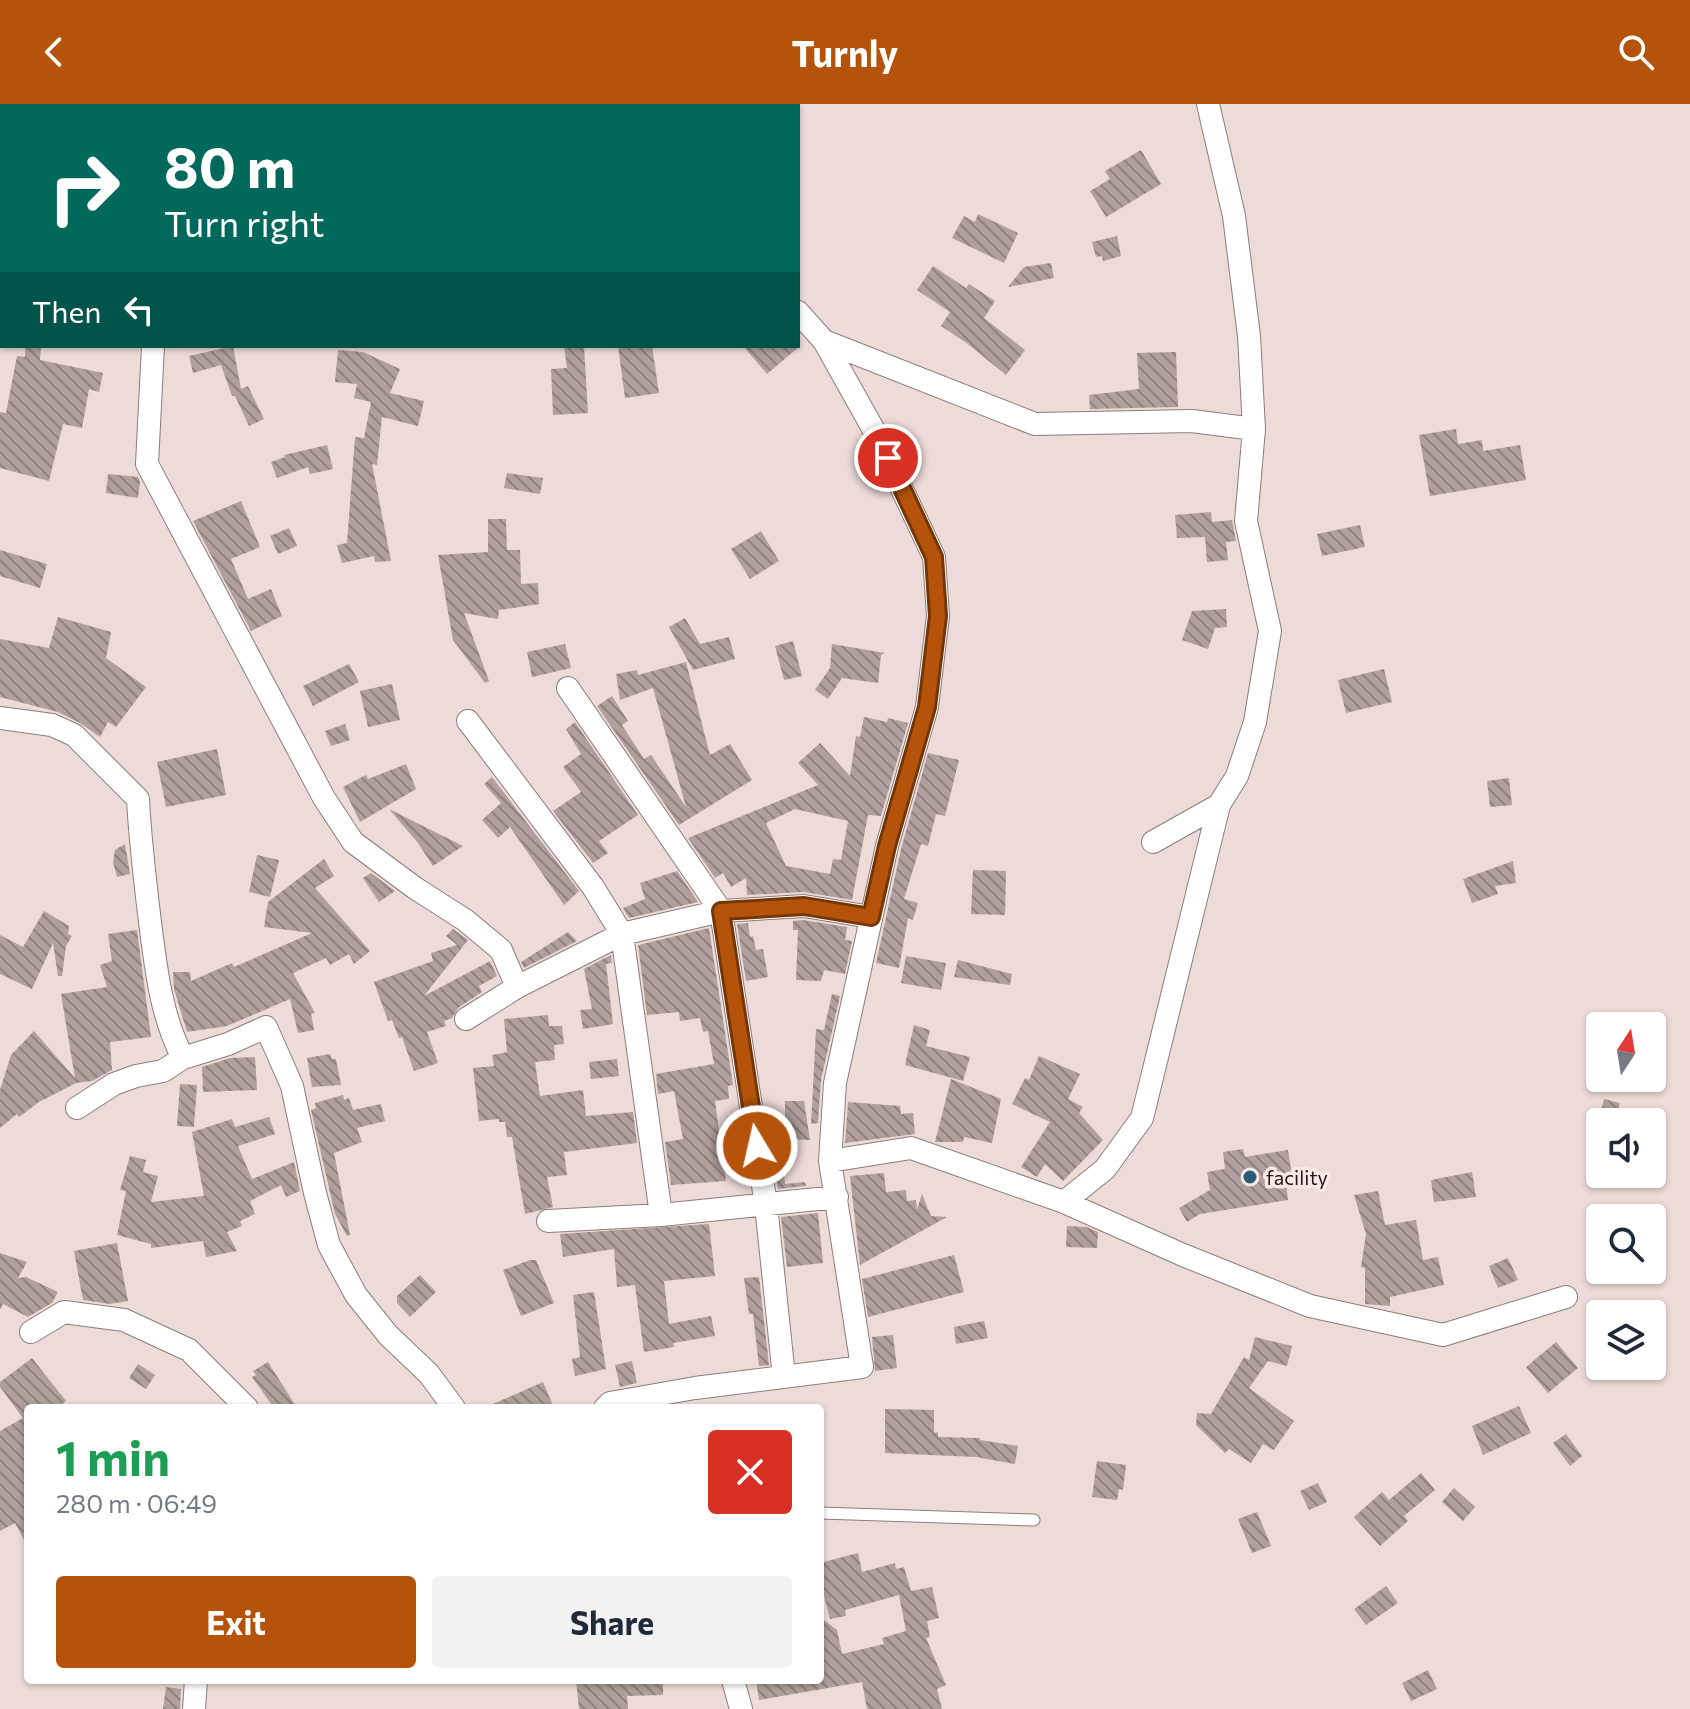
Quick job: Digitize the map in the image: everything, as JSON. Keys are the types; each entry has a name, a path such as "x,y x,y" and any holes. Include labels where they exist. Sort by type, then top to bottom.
{"street":[{"path":"1064,1202 1105,1169 1142,1118 1219,805 1237,776 1255,722 1270,631 1246,521 1254,429 1249,336 1234,216 1208,104"},
{"path":"609,1404 696,1398 784,1377 862,1367 830,1161 835,1083 887,846 927,707 938,616 934,557 876,434 824,341 800,314"},
{"path":"824,341 1035,424 1192,421 1254,429"},
{"path":"153,348 147,464 324,798 353,842 465,920 501,950 517,987"},
{"path":"568,688 721,911 766,1205 784,1377"},
{"path":"0,718 52,725 74,735 138,799 139,835 158,984 170,1034 183,1058"},
{"path":"468,721 593,887 622,934 661,1215"},
{"path":"1153,842 1219,805"},
{"path":"466,1019 517,987 622,934 721,911 804,906 871,917"},
{"path":"77,1108 114,1084 163,1071 183,1058 228,1044 266,1027 292,1086 329,1245 356,1295 388,1335 429,1374 451,1404"},
{"path":"830,1161 911,1148 1064,1202 1183,1255 1310,1306 1443,1335 1566,1297"},
{"path":"548,1221 661,1215 837,1197"},
{"path":"31,1332 64,1312 124,1320 189,1350 243,1404"},
{"path":"194,1709 196,1684"},
{"path":"734,1684 741,1709"}],"lane":[{"path":"824,1513 1034,1520"}],"building":[{"path":"1141,150 1161,184 1106,217 1090,191 1110,179 1105,171"},
{"path":"978,214 1018,233 1004,263 952,238 964,216 975,222"},
{"path":"1117,236 1121,256 1103,261 1102,256 1096,257 1092,242"},
{"path":"1051,263 1054,278 1008,287 1024,267"},
{"path":"933,266 966,288 969,284 995,301 984,318 1025,350 1006,375 941,326 950,312 917,290"},
{"path":"25,348 41,348 40,360 103,373 99,392 89,389 82,428 63,424 49,481 0,468 0,412 6,413 17,356 25,357"},
{"path":"233,348 241,389 248,386 264,419 249,426 235,396 232,396 221,365 193,373 189,356"},
{"path":"564,348 584,348 588,413 553,415 551,369 567,368"},
{"path":"618,348 652,348 659,393 625,398"},
{"path":"745,348 798,348 767,374"},
{"path":"338,350 363,352 400,369 390,393 424,401 418,426 382,417 377,465 372,464 391,561 375,562 374,556 342,563 337,545 347,543 355,437 364,438 371,402 354,398 357,384 335,382"},
{"path":"1176,352 1178,407 1090,409 1089,395 1139,389 1137,353"},
{"path":"1456,429 1458,444 1482,440 1483,451 1520,445 1526,480 1430,496 1419,435"},
{"path":"327,445 333,469 310,474 308,467 277,478 271,462 284,455"},
{"path":"507,473 543,478 540,494 504,488"},
{"path":"108,474 138,477 138,498 106,493"},
{"path":"241,501 260,547 231,559 248,599 271,589 282,616 251,631 193,521"},
{"path":"1211,512 1212,522 1232,520 1236,541 1226,542 1228,560 1207,562 1205,537 1177,538 1175,515"},
{"path":"488,519 506,519 507,550 520,550 521,584 538,583 539,604 499,610 498,619 464,613 489,681 485,683 453,640 438,555 488,552"},
{"path":"1360,525 1365,547 1322,556 1317,534"},
{"path":"289,528 297,546 278,554 270,536"},
{"path":"761,531 779,561 750,579 731,549"},
{"path":"0,550 47,564 40,588 0,576"},
{"path":"1226,609 1227,627 1215,628 1208,649 1182,640 1192,611"},
{"path":"58,617 111,632 106,658 146,687 116,727 108,722 100,737 58,712 0,697 0,639 49,648"},
{"path":"685,618 700,644 729,637 735,659 693,670 669,627"},
{"path":"793,641 802,676 784,680 775,646"},
{"path":"565,644 571,668 532,677 527,652"},
{"path":"832,644 885,653 881,655 878,683 842,678 828,699 815,690 830,668"},
{"path":"686,662 710,755 730,744 752,780 679,825 597,706 612,696 628,721 622,725 644,759 651,755 686,807 653,688 620,700 616,674 637,670 638,675"},
{"path":"349,664 359,682 313,706 303,686"},
{"path":"1384,669 1392,702 1346,713 1338,680"},
{"path":"392,684 400,720 368,727 360,691"},
{"path":"864,717 908,723 881,816 868,815 852,900 804,892 747,895 746,878 731,887 723,873 715,878 688,838 818,785 798,763 820,743 850,776 856,736 860,737","holes":["795,809 848,821 841,860 833,859 830,874 786,866 766,823"]},
{"path":"575,722 638,815 599,841 608,853 593,863 553,811 581,792 563,767 581,754 566,729"},
{"path":"345,724 350,740 331,746 325,731"},
{"path":"217,749 226,795 166,807 157,762"},
{"path":"928,753 959,760 945,816 936,814 928,846 921,844 904,899 918,903 913,920 908,918 899,968 876,963 901,849"},
{"path":"406,764 416,789 360,822 343,787 366,775 368,779"},
{"path":"492,777 579,891 564,905 510,827 498,838 482,820 501,803 484,784"},
{"path":"1509,778 1512,805 1490,807 1487,781"},
{"path":"389,809 463,846 433,866"},
{"path":"125,844 130,874 117,877 113,862 115,850"},
{"path":"257,855 279,860 270,897 249,892"},
{"path":"324,859 334,876 315,888 370,951 354,964 349,954 330,965 326,958 293,973 315,1013 311,1014 314,1030 298,1033 290,999 227,1026 187,1032 174,989 173,972 190,972 191,981 232,963 234,967 312,933 264,927 268,902"},
{"path":"1513,861 1516,883 1495,886 1498,894 1472,903 1463,879"},
{"path":"973,870 1006,871 1005,915 971,914"},
{"path":"677,871 698,902 629,918 623,908 645,899 640,883"},
{"path":"371,873 395,891 379,902 363,878"},
{"path":"44,911 69,926 68,934 72,936 66,946 62,976 58,976 53,943 32,989 0,974 0,935 23,947"},
{"path":"793,921 847,927 845,940 852,941 845,974 824,970 821,981 796,980 798,930 793,930"},
{"path":"748,923 756,950 763,949 768,977 746,981 737,924"},
{"path":"709,928 733,1085 728,1086 729,1099 715,1101 726,1181 671,1185 665,1142 683,1139 674,1091 658,1094 656,1074 714,1064 708,1031 703,1032 700,1018 680,1021 679,1012 647,1015 638,945"},
{"path":"453,929 468,940 424,996 490,961 497,976 479,986 482,992 458,1008 452,1018 444,1021 446,1026 427,1032 438,1063 414,1071 402,1037 399,1038 392,1020 388,1021 374,982 433,961 431,953 457,945 446,936"},
{"path":"137,930 151,1037 110,1042 112,1070 92,1081 76,1083 39,1102 0,1128 0,1090 11,1055 34,1031 75,1078 61,994 107,987 100,965 112,961 108,934"},
{"path":"568,932 577,941 524,968 521,962"},
{"path":"611,955 612,963 606,964 613,1024 583,1029 580,1010 592,1009 584,969"},
{"path":"906,956 946,963 941,990 901,983"},
{"path":"958,960 1012,974 1010,985 954,977"},
{"path":"832,994 840,996 821,1080 818,1123 811,1124 816,1029 824,1030"},
{"path":"548,1015 549,1026 562,1026 564,1044 554,1045 555,1060 535,1062 540,1096 583,1090 586,1116 633,1112 637,1143 564,1152 567,1175 547,1177 553,1207 525,1214 512,1137 507,1137 505,1122 499,1122 499,1119 479,1121 473,1068 494,1066 492,1055 507,1052 504,1019"},
{"path":"914,1025 930,1030 926,1046 970,1057 963,1081 905,1065"},
{"path":"330,1054 332,1059 336,1059 341,1085 312,1087 307,1058"},
{"path":"1039,1056 1080,1074 1068,1099 1083,1107 1079,1113 1103,1140 1063,1181 1045,1164 1037,1177 1021,1167 1050,1122 1012,1104 1025,1078 1029,1080"},
{"path":"255,1057 257,1090 203,1092 202,1067 230,1058"},
{"path":"617,1059 619,1076 591,1079 589,1062"},
{"path":"951,1079 1001,1099 992,1143 964,1137 963,1142 935,1142"},
{"path":"180,1084 197,1085 194,1127 177,1126"},
{"path":"343,1095 344,1100 349,1098 353,1110 381,1104 385,1121 357,1128 362,1142 334,1153 350,1235 347,1236 335,1214 311,1110 316,1108 315,1103"},
{"path":"1604,1099 1620,1103 1619,1108 1602,1108"},
{"path":"785,1101 804,1101 810,1140 785,1139"},
{"path":"848,1102 900,1106 901,1114 913,1113 915,1134 845,1143"},
{"path":"269,1117 275,1134 238,1146 252,1179 294,1162 300,1191 286,1197 281,1185 250,1201 255,1214 240,1221 242,1226 227,1232 237,1251 206,1257 203,1241 151,1248 151,1244 117,1235 126,1191 120,1190 130,1156 146,1160 143,1172 158,1176 151,1202 204,1196 192,1132 232,1119 235,1127"},
{"path":"771,1146 781,1146 785,1184 805,1182 806,1186 778,1189"},
{"name":"facility","path":"1243,1149 1245,1157 1288,1150 1293,1182 1286,1182 1288,1200 1200,1214 1187,1222 1179,1208 1210,1190 1207,1172 1225,1169 1223,1152"},
{"path":"1472,1172 1476,1197 1434,1202 1431,1180"},
{"path":"884,1173 886,1192 906,1190 907,1201 916,1200 917,1210 922,1194 931,1216 947,1217 860,1265 850,1176"},
{"path":"1378,1191 1385,1225 1416,1220 1423,1260 1438,1257 1444,1285 1390,1297 1390,1306 1365,1304 1365,1268 1361,1267 1366,1234 1354,1195"},
{"path":"818,1213 823,1263 787,1267 781,1217"},
{"path":"709,1224 715,1276 664,1281 669,1324 711,1316 715,1336 673,1343 674,1347 644,1352 635,1285 617,1287 614,1249 563,1257 560,1234"},
{"path":"1067,1226 1086,1227 1098,1232 1097,1248 1066,1247"},
{"path":"117,1243 128,1301 110,1304 83,1300 74,1251"},
{"path":"0,1253 27,1262 18,1278 26,1277 58,1292 52,1303 28,1317 3,1304 0,1310"},
{"path":"954,1255 964,1292 868,1317 862,1279"},
{"path":"1508,1258 1518,1280 1498,1288 1489,1266"},
{"path":"536,1260 554,1303 521,1316 503,1270"},
{"path":"420,1275 436,1292 410,1317 397,1303 397,1296"},
{"path":"759,1277 769,1365 759,1366 753,1314 749,1314 744,1278"},
{"path":"594,1292 606,1369 575,1376 572,1359 580,1357 573,1295"},
{"path":"984,1321 988,1338 956,1344 954,1327"},
{"path":"893,1335 897,1368 875,1371 872,1337"},
{"path":"1255,1337 1292,1346 1287,1366 1268,1361 1249,1388 1294,1421 1274,1450 1263,1444 1251,1463 1229,1449 1225,1453 1196,1425 1197,1413 1211,1414 1244,1357 1249,1360"},
{"path":"1556,1342 1578,1368 1548,1393 1526,1367"},
{"path":"32,1358 66,1401 62,1404 24,1404 24,1540 15,1523 0,1531 0,1431 23,1418 0,1387 0,1382"},
{"path":"632,1361 637,1383 620,1387 615,1365"},
{"path":"268,1362 294,1404 271,1404 252,1377 256,1375 253,1371"},
{"path":"138,1364 155,1375 146,1389 129,1378"},
{"path":"543,1382 552,1404 493,1404"},
{"path":"1519,1406 1531,1433 1483,1455 1472,1426"},
{"path":"885,1409 934,1410 934,1433 938,1432 938,1437 980,1438 1018,1446 1015,1464 976,1457 885,1453"},
{"path":"1566,1434 1582,1456 1570,1466 1553,1443"},
{"path":"1097,1461 1126,1465 1123,1490 1119,1489 1117,1500 1092,1497"},
{"path":"1421,1473 1435,1490 1404,1516 1408,1521 1380,1546 1354,1517 1382,1492 1389,1500"},
{"path":"1318,1483 1327,1502 1309,1510 1300,1491"},
{"path":"1454,1488 1475,1507 1463,1521 1442,1502"},
{"path":"1257,1512 1271,1546 1252,1553 1238,1519"},
{"path":"858,1553 862,1572 895,1563 896,1569 904,1567 911,1591 932,1587 939,1618 927,1621 930,1637 926,1638 946,1685 937,1689 942,1709 867,1709 862,1682 759,1700 757,1684 820,1684 820,1688 820,1684 824,1684 824,1620 837,1630 842,1654 884,1644 882,1638 906,1631 899,1595 845,1610 846,1616 830,1619 824,1596 824,1562"},
{"path":"1386,1586 1398,1603 1366,1625 1354,1609"},
{"path":"1428,1670 1437,1689 1411,1701 1402,1683"},
{"path":"576,1684 663,1684 663,1695 627,1696 628,1709 579,1709"},
{"path":"166,1687 181,1689 180,1709 163,1709"}],"place":[{"name":"facility","path":"1250,1177"}],"route":[{"path":"757,1146 721,911 804,906 871,917 887,846 927,707 938,616 934,557 888,458"}]}
